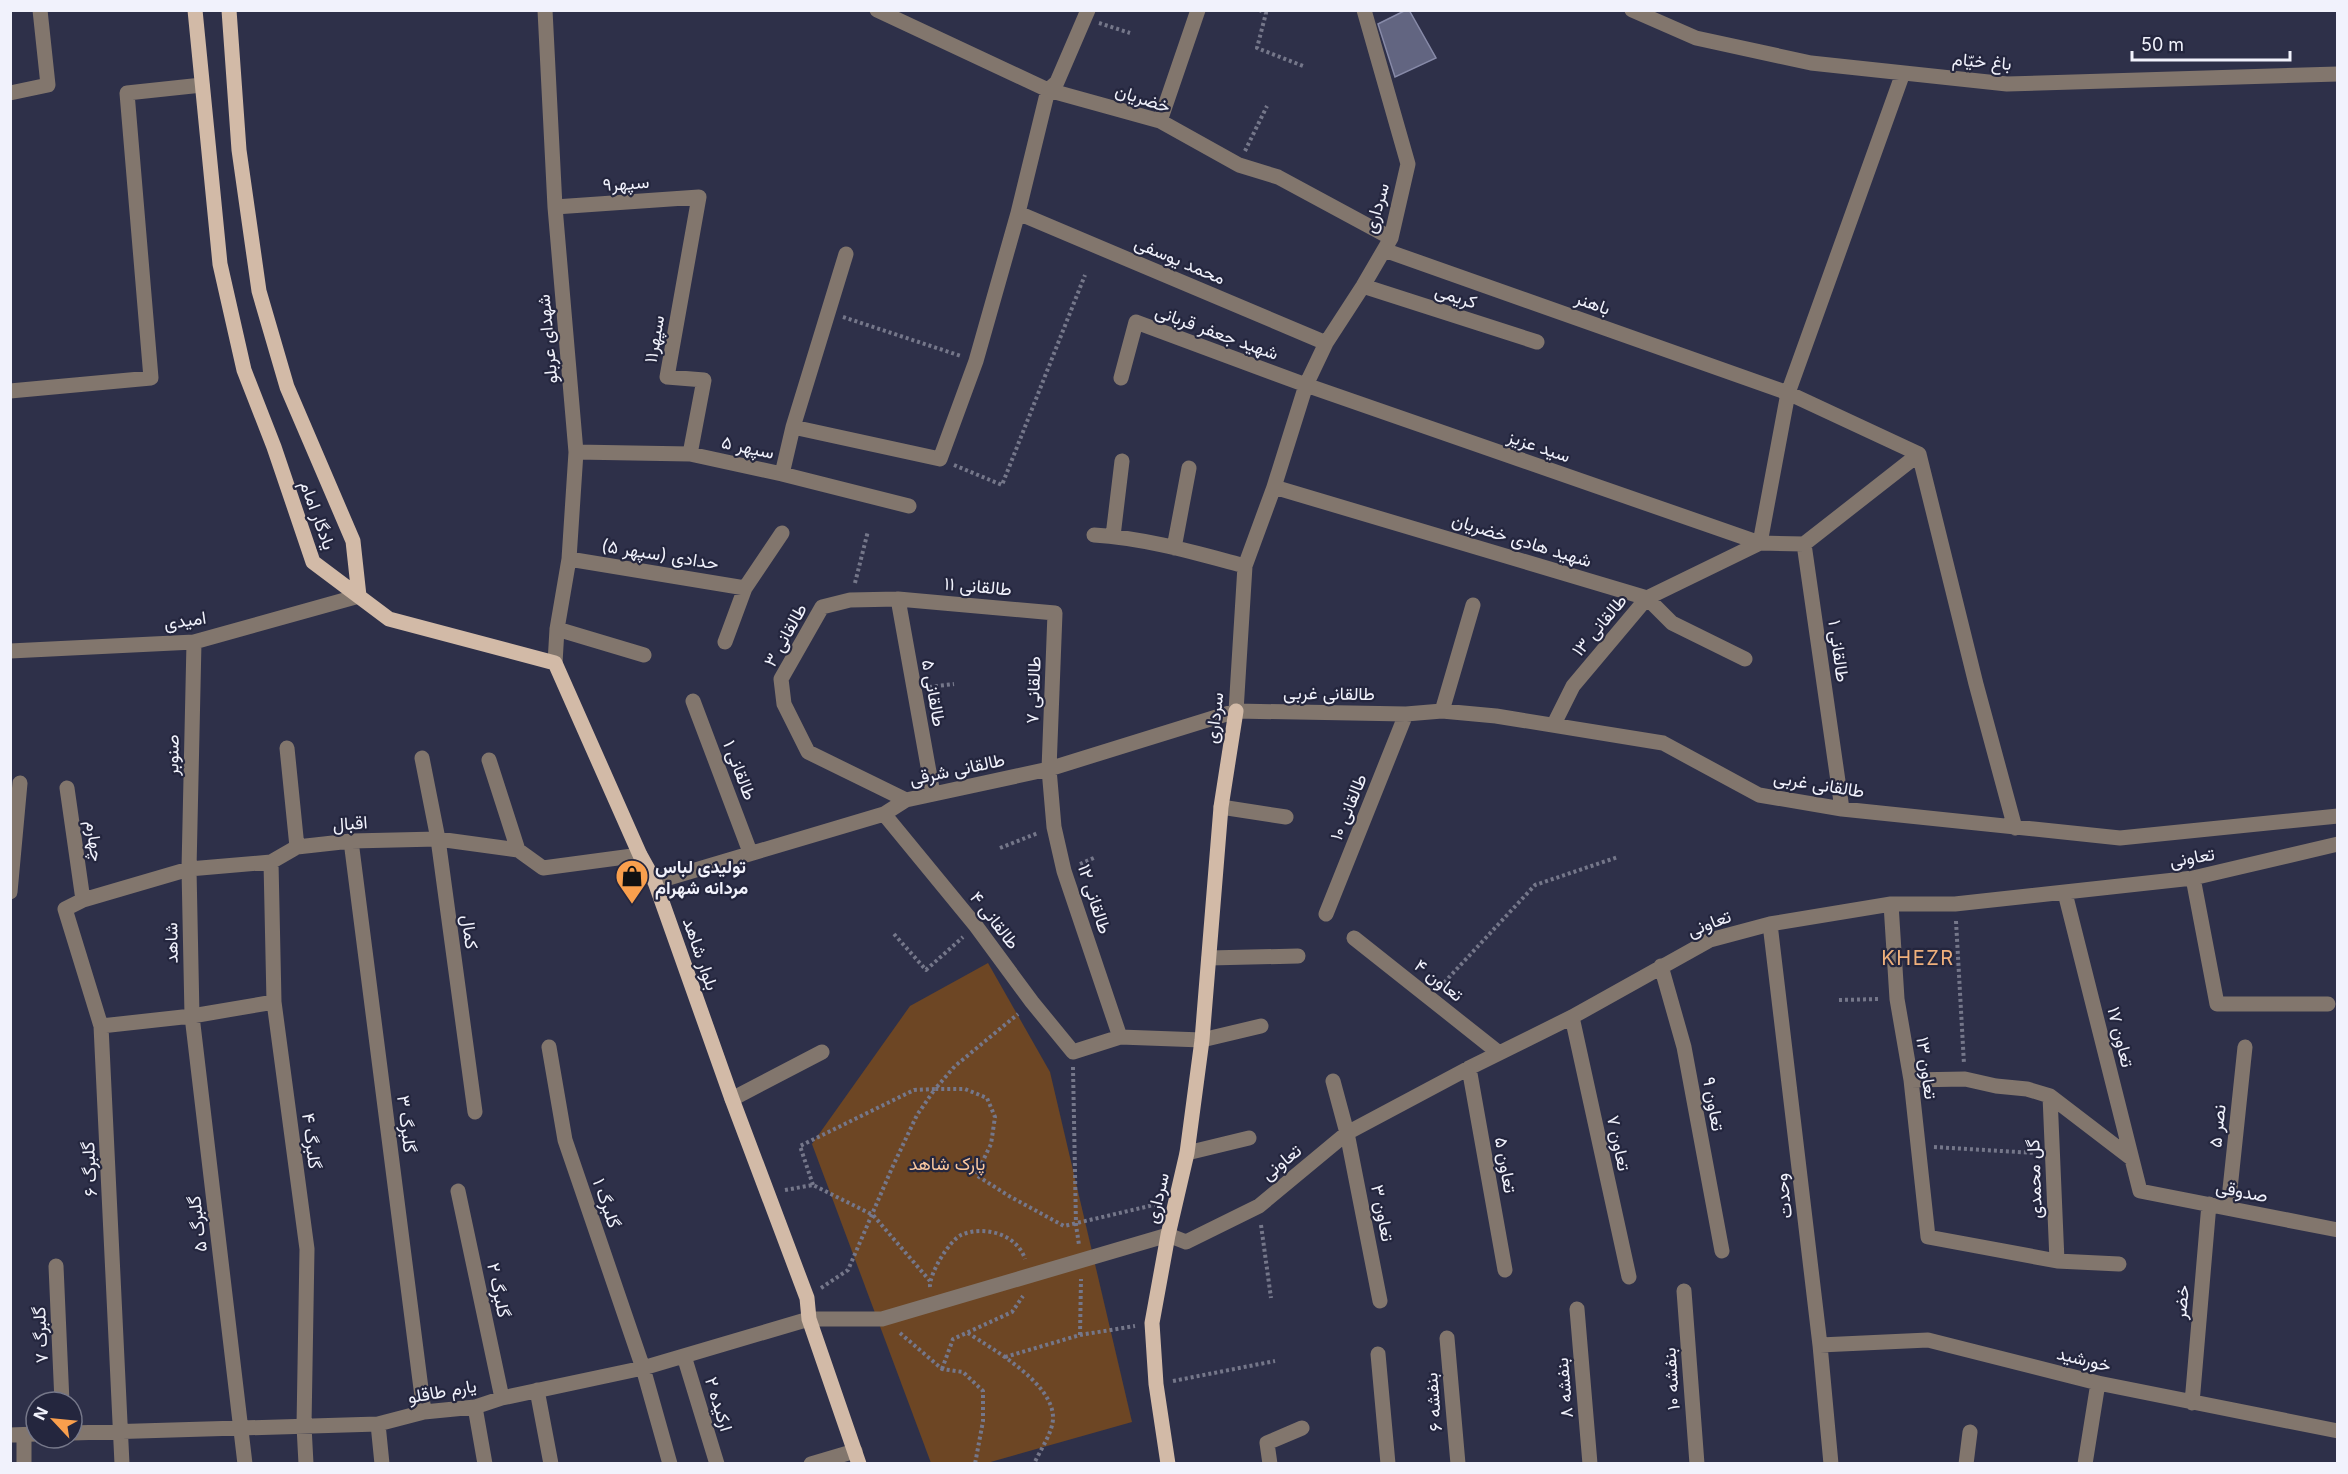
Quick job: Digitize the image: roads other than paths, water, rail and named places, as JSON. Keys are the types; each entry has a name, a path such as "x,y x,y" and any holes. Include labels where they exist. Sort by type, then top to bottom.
{"main road":[{"name":"یادگار امام","path":"195,10 220,264 244,370 274,447 313,562 359,596"},
{"name":"یادگار امام","path":"229,10 239,150 259,291 287,387 353,541 359,596"},
{"path":"359,596 389,619 555,663"},
{"name":"بلوار شاهد","path":"555,663 640,855 655,882 732,1099 807,1298 809,1319 857,1457"},
{"name":"سرداری","path":"1168,1464 1156,1384 1152,1323 1168,1235 1187,1153 1202,1040 1221,807 1236,711"}],"street":[{"path":"10,93 48,85 40,10"},
{"name":"شهدای عربلو","path":"545,10 555,207 576,452 569,559 557,628 555,663"},
{"name":"خضریان","path":"877,10 1048,90 1160,122 1239,165 1278,177 1387,244"},
{"path":"1160,122 1198,10"},
{"name":"سرداری","path":"1236,711 1245,566 1274,487 1306,385 1326,343 1387,244 1408,164 1364,10"},
{"name":"باغ خیّام","path":"1632,10 1696,38 1811,63 2007,84 2337,74"},
{"path":"793,426 940,459 976,361 1018,213 1048,90 1057,82 1087,15"},
{"path":"1903,73 1788,393 1760,543 1804,544 1919,454 1976,684 2015,828"},
{"path":"10,391 151,378 127,93 202,85"},
{"name":"سپهر۹","path":"555,207 699,197"},
{"name":"سپهر۱۱","path":"690,454 704,380 667,377 699,197"},
{"name":"محمد یوسفی","path":"1018,213 1326,343"},
{"name":"باهنر","path":"1387,244 1788,393 1919,454"},
{"path":"782,474 793,426 846,254"},
{"name":"کریمی","path":"1363,286 1537,342"},
{"name":"شهید جعفر قربانی","path":"1121,378 1136,322 1306,385"},
{"name":"سید عزیز","path":"1306,385 1760,543"},
{"name":"سپهر ۵","path":"576,452 690,454 909,506"},
{"path":"1113,536 1122,461"},
{"path":"1174,548 1189,468"},
{"name":"شهید هادی خضریان","path":"1274,487 1647,598 1672,623 1745,659"},
{"path":"725,642 745,588 782,532"},
{"path":"1094,535 1113,536 1174,548 1245,566"},
{"name":"طالقانی ۱۳","path":"1554,724 1573,686 1647,598 1760,543"},
{"name":"طالقانی ۱","path":"1804,544 1842,808"},
{"name":"حدادی (سپهر ۵)","path":"569,559 745,588"},
{"name":"امیدی","path":"10,651 194,642 359,596"},
{"name":"طالقانی ۳","path":"898,599 850,600 822,607 781,679 784,704 808,752 906,800"},
{"name":"طالقانی ۱۱","path":"898,599 1055,613"},
{"name":"طالقانی ۵","path":"898,599 933,794"},
{"path":"1442,711 1473,605"},
{"name":"طالقانی ۷","path":"1049,769 1055,613"},
{"path":"557,628 644,655"},
{"name":"صنوبر","path":"189,869 194,642"},
{"name":"طالقانی ۱","path":"693,701 750,852"},
{"name":"طالقانی غربی","path":"1236,711 1406,714 1442,711 1554,724 1663,743 1759,795 1842,808 2015,828 2120,838 2337,816"},
{"name":"طالقانی شرقی","path":"655,882 884,814 906,800 1049,769 1236,711"},
{"name":"طالقانی ۱۰","path":"1326,914 1406,714"},
{"path":"287,748 297,847"},
{"name":"کمال","path":"422,758 438,839 475,1112"},
{"path":"489,760 518,850"},
{"name":"طالقانی ۱۲","path":"1049,769 1054,827 1065,871 1120,1037"},
{"path":"10,892 20,783"},
{"name":"چهارم","path":"67,788 83,900"},
{"path":"1221,807 1286,817"},
{"name":"طالقانی ۴","path":"884,814 1073,1052 1120,1037"},
{"name":"اقبال","path":"65,909 83,900 189,869 271,862 297,847 351,841 438,839 518,850 543,868 640,855"},
{"name":"گلبرگ ۳","path":"351,841 424,1412"},
{"name":"تعاونی","path":"1168,1235 1186,1242 1259,1206 1347,1133 1469,1068 1572,1017 1710,940 1770,924 1891,904 1955,904 2193,878 2337,844"},
{"name":"گلبرگ ۴","path":"271,862 274,1002 307,1249 304,1426 306,1464"},
{"name":"شاهد","path":"189,869 192,1016"},
{"path":"2193,878 2217,1004 2328,1004"},
{"name":"تعاون ۱۷","path":"2065,893 2140,1191"},
{"name":"تعاون ۱۳","path":"1891,904 1897,999 1911,1080 1928,1237 2057,1261"},
{"name":"گلبرگ ۶","path":"65,909 101,1026 122,1464"},
{"name":"وحدت","path":"1770,924 1820,1345 1831,1464"},
{"name":"تعاون ۴","path":"1354,938 1499,1053"},
{"path":"1209,958 1298,956"},
{"name":"تعاون ۹","path":"1661,966 1684,1047 1722,1251"},
{"path":"101,1026 192,1016 274,1002"},
{"name":"گلبرگ ۵","path":"192,1016 245,1464"},
{"name":"تعاون ۷","path":"1572,1017 1629,1277"},
{"path":"1120,1037 1202,1040 1261,1026"},
{"name":"گلبرگ ۱","path":"549,1047 565,1140 643,1368 670,1464"},
{"name":"نصر ۵","path":"2228,1208 2245,1047"},
{"path":"732,1099 822,1052"},
{"name":"تعاون ۵","path":"1469,1068 1505,1270"},
{"path":"1911,1080 1965,1079 1996,1086 2027,1089 2050,1096 2131,1158"},
{"name":"تعاون ۳","path":"1333,1081 1347,1133 1380,1301"},
{"name":"گل محمدی","path":"2050,1096 2057,1261"},
{"path":"1187,1153 1249,1138"},
{"name":"گلبرگ ۲","path":"458,1191 502,1398"},
{"name":"صدوقی","path":"2140,1191 2337,1230"},
{"name":"خضر","path":"2192,1403 2210,1204"},
{"name":"یارم طاقلو","path":"84,1433 378,1424 424,1412 475,1407 502,1398 643,1368 809,1319 882,1319 1168,1235"},
{"path":"2057,1261 2119,1264"},
{"name":"گلبرگ ۷","path":"56,1266 61,1390"},
{"name":"بنفشه ۱۰","path":"1684,1291 1697,1464"},
{"name":"بنفشه ۸","path":"1577,1309 1590,1464"},
{"name":"بنفشه ۶","path":"1447,1338 1458,1464"},
{"name":"خورشید","path":"1820,1345 1928,1340 2098,1383 2337,1431"},
{"path":"1378,1354 1388,1464"},
{"name":"ارکیده ۲","path":"684,1356 717,1464"},
{"path":"2085,1464 2098,1383"},
{"path":"537,1390 551,1464"},
{"path":"475,1407 485,1464"},
{"path":"378,1424 382,1464"},
{"path":"1270,1464 1267,1443 1302,1428"},
{"path":"1966,1464 1970,1432"},
{"path":"811,1464 857,1457"}],"place":[{"name":"تولیدی لباس مردانه شهرام","path":"632,905"}],"district":[{"name":"KHEZR","path":"1918,958"}],"park label":[{"name":"پارک شاهد","path":"947,1163"}]}
